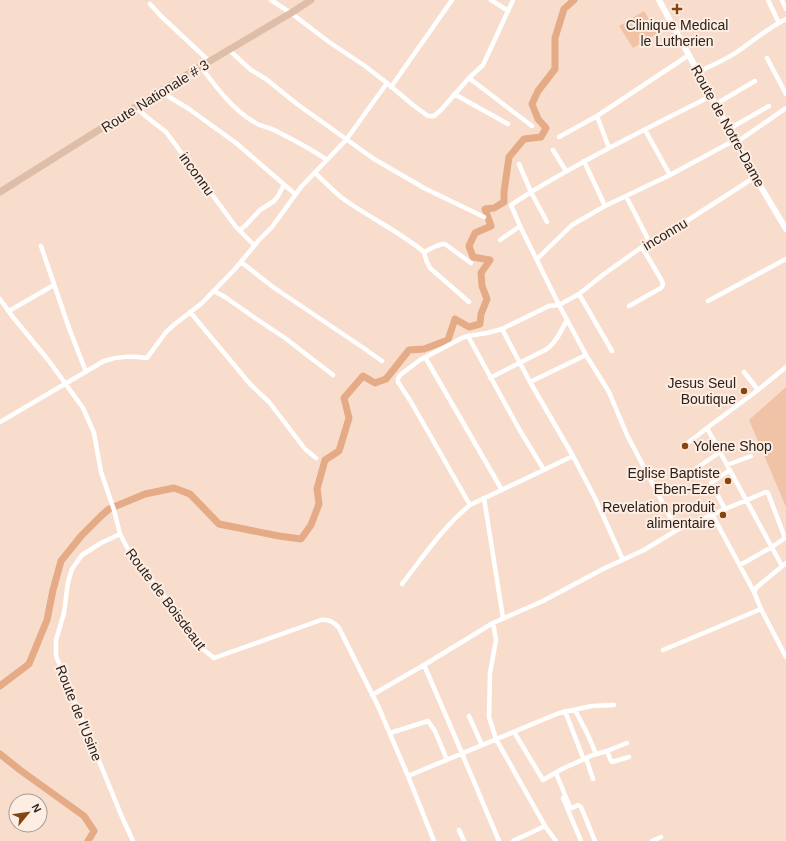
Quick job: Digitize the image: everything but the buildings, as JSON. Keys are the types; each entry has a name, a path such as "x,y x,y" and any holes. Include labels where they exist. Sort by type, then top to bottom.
{"main road":[{"name":"Route Nationale # 3","path":"0,192 188,74 309,1"}],"street":[{"path":"271,0 365,66 428,116 434,116 441,110 454,94 483,65 507,10 513,0"},
{"path":"391,87 452,0"},
{"path":"491,0 507,10"},
{"name":"Route de Notre-Dame","path":"659,0 755,177 786,229"},
{"path":"768,0 778,23"},
{"path":"782,0 786,9"},
{"path":"150,4 210,62"},
{"path":"698,72 735,53 778,23 786,20"},
{"path":"229,50 251,70 266,79 297,104 374,159 424,188 484,217"},
{"path":"559,137 597,116 689,55"},
{"path":"767,58 786,94"},
{"path":"201,67 228,100 247,117 260,125 302,144 327,160"},
{"path":"469,78 532,126"},
{"path":"716,104 755,81"},
{"path":"0,422 104,361 116,357 133,356 146,358 166,332 202,303 272,227 301,186 346,140 387,83"},
{"path":"161,92 189,109 236,143 296,194"},
{"path":"454,94 508,124"},
{"path":"677,530 627,435 609,392 586,355 558,304 511,205 584,161 711,96"},
{"path":"729,129 770,106"},
{"name":"inconnu","path":"136,107 143,115 156,123 173,140 231,220 254,245"},
{"path":"537,259 572,225 606,206 736,141 786,108"},
{"path":"597,116 609,148"},
{"path":"645,130 670,175"},
{"path":"553,150 566,171"},
{"path":"584,161 606,206"},
{"path":"519,164 531,192 547,222"},
{"path":"315,173 341,197 416,245 424,252 430,268 469,302"},
{"name":"inconnu","path":"558,304 579,294 642,247 755,177"},
{"path":"240,230 260,210 274,201 284,185"},
{"path":"626,196 650,243"},
{"path":"500,240 520,226"},
{"path":"424,252 439,245 445,244 471,263"},
{"path":"41,246 86,372"},
{"path":"629,306 661,288 663,284 642,247"},
{"path":"708,300 786,259"},
{"path":"241,262 273,287 382,361"},
{"path":"9,311 54,285"},
{"path":"214,290 285,338 334,375"},
{"path":"579,294 612,350"},
{"name":"Route de Boisdeaut","path":"0,299 49,361 83,408 94,433 101,472 114,510 120,534 132,557 183,620 204,650 214,658 321,620 332,622 339,628 390,733 434,841"},
{"path":"470,505 398,382 398,379 400,375 425,357 462,338 502,329 549,306 558,304"},
{"path":"190,312 250,384 269,402 305,449 316,458"},
{"path":"490,378 551,347 567,320"},
{"path":"502,329 530,382 573,456 596,500 623,560"},
{"path":"468,336 490,378 544,470"},
{"path":"530,382 586,355"},
{"path":"425,357 502,490"},
{"path":"689,442 758,390 786,366"},
{"path":"744,372 758,390"},
{"path":"707,428 772,547 784,565 757,587 754,592"},
{"path":"694,470 720,452"},
{"path":"402,584 456,516 470,505 573,456"},
{"path":"725,509 711,483 729,468 751,456"},
{"path":"372,695 493,623 543,601 603,569 644,550 677,530 766,492 768,493 785,538 740,565"},
{"path":"484,498 503,618"},
{"path":"712,514 754,592 761,609 786,657"},
{"name":"Route de l'Usine","path":"120,534 101,543 82,555 72,569 68,582 64,613 56,640 56,656 133,841"},
{"path":"663,650 761,609"},
{"path":"493,623 496,640 490,673 489,717 496,739 545,826 556,841"},
{"path":"424,665 499,841"},
{"path":"408,776 564,711 592,706 614,705"},
{"path":"576,710 596,754"},
{"path":"564,711 593,779"},
{"path":"469,716 482,745"},
{"path":"390,733 428,721 435,731 447,760"},
{"path":"514,732 543,780 596,754 627,743"},
{"path":"607,751 612,762 629,757"},
{"path":"555,774 568,811 581,841"},
{"path":"555,774 569,806 572,808 578,805 580,807 595,841"},
{"path":"513,841 545,826"},
{"path":"459,830 464,841"},
{"path":"652,841 660,837"}],"shaded area":[{"path":"644,11 658,33 633,48 619,26"},
{"path":"786,387 786,507 749,420"}],"waterway":[{"path":"0,686 29,664 47,620 61,561 81,536 109,509 145,494 174,488 190,494 219,524 301,539 311,525 319,504 317,489 325,460 339,451 349,418 344,398 363,376 375,383 386,379 409,350 424,349 448,340 455,319 469,327 480,324 481,314 487,299 482,286 481,273 490,260 473,257 469,246 475,233 491,226 485,209 494,208 504,202 509,157 524,139 541,137 546,128 538,119 532,104 538,91 555,69 555,38 564,9 574,0"},
{"path":"0,754 84,816 94,831 88,841"}],"place":[{"name":"Clinique Medical le Lutherien","path":"677,9"},
{"name":"Jesus Seul Boutique","path":"744,391"},
{"name":"Yolene Shop","path":"685,446"},
{"name":"Eglise Baptiste Eben-Ezer","path":"728,481"},
{"name":"Revelation produit alimentaire","path":"723,515"}]}
